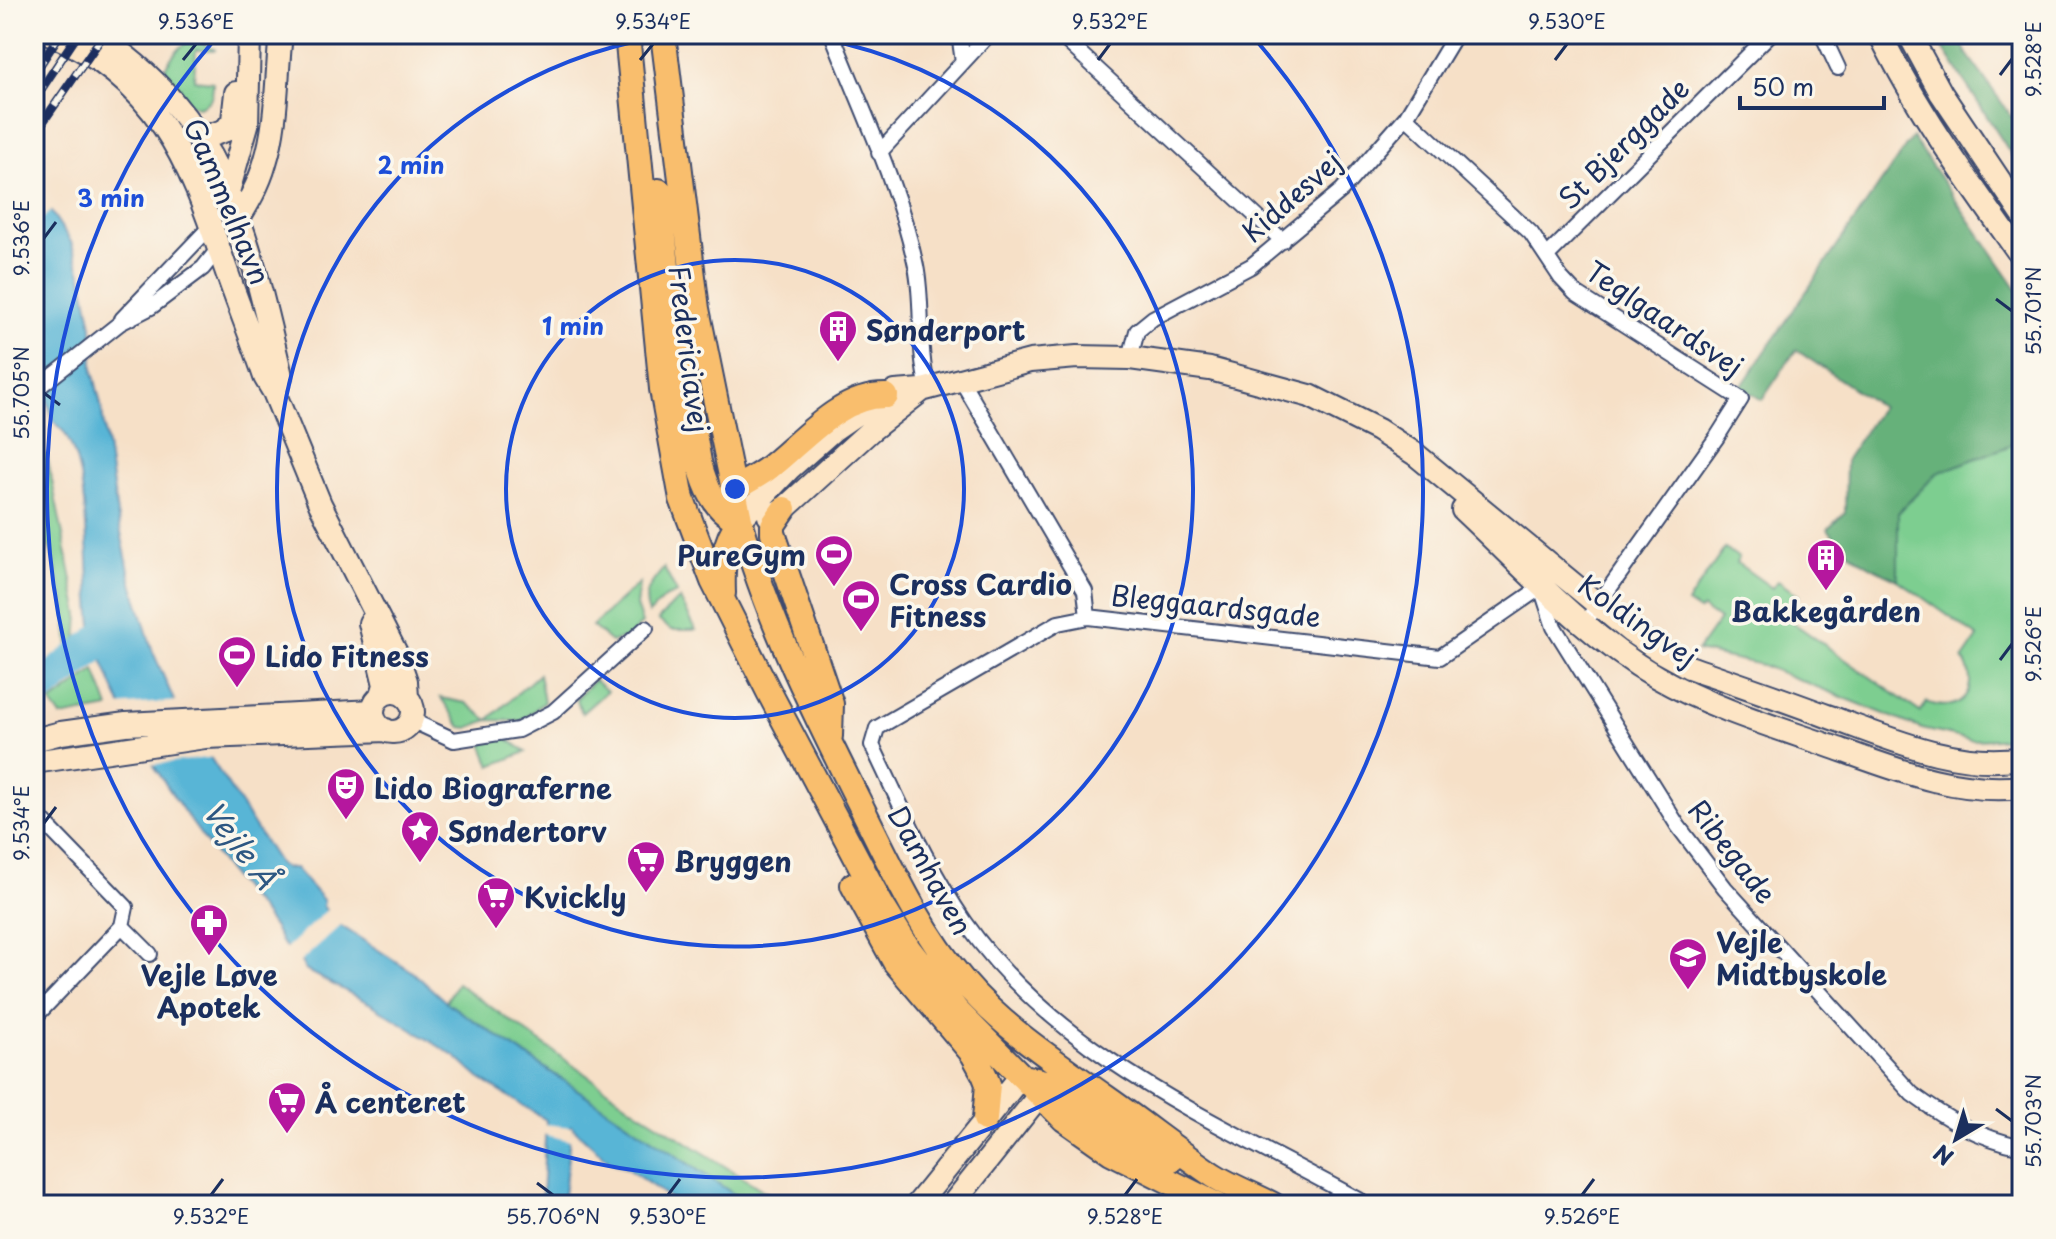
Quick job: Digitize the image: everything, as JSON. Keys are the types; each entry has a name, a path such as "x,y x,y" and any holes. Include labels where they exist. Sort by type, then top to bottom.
{"main road":[{"name":"Gammelhavn","path":"51,34 86,52 124,78 161,119 183,159 265,377 320,504 397,655 406,681 409,709"},
{"name":"Gammelhavn","path":"94,34 147,74 200,135 229,191 254,264 281,376 274,392"},
{"path":"214,238 247,125 249,34"},
{"path":"214,238 239,218 266,162 274,121 281,34"},
{"path":"628,34 648,93 670,295 704,482 724,513 740,520 771,516 784,509"},
{"name":"Fredericiavej","path":"628,34 662,389 682,499 692,526"},
{"path":"1880,34 1903,81 1941,141 2022,257"},
{"path":"1909,34 1941,93 2022,214"},
{"name":"Fredericiavej","path":"662,38 697,309 740,520"},
{"path":"200,135 208,136 226,130 233,120 236,92 249,67"},
{"name":"Koldingvej","path":"925,389 1030,361 1077,357 1130,358 1210,369 1310,396 1344,412 1415,454 1598,606 1660,651 1689,667 1911,746 1959,758 2022,758"},
{"name":"Koldingvej","path":"1274,388 1375,443 1415,471 1447,496 1584,624 1656,676 1719,706 1904,773 1972,788 1997,790 2022,787"},
{"path":"723,601 726,546 740,520 790,468 833,430 886,396 925,389"},
{"path":"830,743 831,704 773,533 773,525 784,509 871,430 925,389"},
{"path":"734,489 765,471 837,412 871,396 886,396"},
{"name":"Damhaven","path":"740,520 762,594 830,743 910,904 939,951 1050,1081 1064,1119 1111,1152 1217,1205"},
{"name":"Damhaven","path":"692,526 723,601 881,904 908,948 957,1011 1021,1076 1050,1081 1273,1205"},
{"name":"Gammelhavn","path":"363,591 385,685 378,703"},
{"path":"34,740 126,724 199,728 403,729 409,709 395,692 378,703 199,728 138,745 34,762"},
{"path":"378,703 377,723 386,730"},
{"path":"825,800 848,874 869,919 895,962 973,1054 984,1074 988,1084 985,1119"},
{"path":"917,1205 1021,1076"},
{"path":"952,1205 1050,1081"}],"street":[{"path":"832,34 904,216 917,270 925,389"},
{"path":"959,34 963,62"},
{"path":"879,153 989,34"},
{"path":"1059,34 1283,241"},
{"name":"Kiddesvej","path":"1130,358 1137,331 1153,318 1251,266 1342,190 1406,117 1456,34"},
{"name":"St Bjerggade","path":"1547,256 1770,34"},
{"path":"1822,34 1838,68"},
{"name":"Teglgaardsvej","path":"1406,117 1531,233 1561,278 1575,293 1741,399 1584,624"},
{"path":"120,323 129,309 184,257 214,238"},
{"path":"36,389 120,323 151,307 203,268 214,238"},
{"name":"Bleggaardsgade","path":"960,378 1085,591 1088,617 1440,657 1541,587"},
{"name":"Ribegade","path":"1541,587 1554,627 1598,699 1678,826 1725,888 1912,1094 1961,1126 1988,1139 2022,1147"},
{"name":"Damhaven","path":"1088,617 1058,623 877,728 872,745 934,874 967,925 1008,974 1053,1019 1108,1061 1363,1205"},
{"path":"409,709 454,740 518,730 553,712 646,628"},
{"path":"34,812 126,907 122,926 34,1018"},
{"path":"122,926 150,954"}],"green space":[{"path":"1934,34 1957,34 1967,54 2022,131 2022,171"},
{"path":"195,40 216,50 196,50 194,80 213,82 211,98 198,107 184,102 161,75 179,49"},
{"path":"1912,137 2022,296 2022,428 2009,446 1937,473 1898,513 1898,580 1851,553 1828,529 1845,512 1846,459 1881,407 1796,350 1762,400 1741,387"},
{"path":"2022,428 2022,738 1971,740 1922,729 1762,665 1697,651 1719,620 1702,608 1699,611 1687,603 1725,548 1739,558 1737,563 1772,588 1778,581 1799,596 1785,617 1920,712 1927,702 1949,705 1958,702 1969,689 1968,670 1963,659 1978,637 1898,580 1898,513 1937,473 2008,446"},
{"path":"34,444 47,456 79,615 77,645 69,650 66,610 52,554 34,511"},
{"path":"664,568 677,593 664,598 649,614 647,595 651,584"},
{"path":"639,583 636,606 642,623 629,637 611,642 592,626"},
{"path":"680,599 696,630 671,630 658,620"},
{"path":"95,670 109,708 61,717 51,703"},
{"path":"539,674 544,702 522,721 488,720"},
{"path":"594,680 607,691 582,713 576,699"},
{"path":"441,698 466,703 488,720 468,728 461,727"},
{"path":"505,737 526,752 491,766 482,744"},
{"path":"457,983 636,1110 786,1205 750,1205 446,1002"}],"water":[{"name":"Vejle Å","path":"34,186 71,242 83,280 92,326 93,371 117,514 131,580 153,652 175,703 279,864 295,868 324,901 323,906 335,922 414,973 446,1002 750,1205 680,1205 626,1168 610,1162 571,1126 563,1205 538,1205 542,1198 546,1120 479,1078 456,1057 371,1004 305,970 161,778 119,700 94,637 82,490 67,437 53,421 40,371 34,312"}],"pier":[{"path":"34,182 54,209 34,225"},
{"path":"179,701 215,757 149,765 116,706"},
{"path":"329,908 343,923 298,964 285,949"},
{"path":"543,1124 572,1127 571,1141 542,1134"}],"waterway":[{"path":"34,693 124,622"}],"railway":[{"path":"34,74 60,34"},
{"path":"34,100 78,34"},
{"path":"34,135 104,34"}],"place":[{"name":"Sønderport","path":"838,363"},
{"name":"PureGym","path":"834,588"},
{"name":"Bakkegården","path":"1826,592"},
{"name":"Cross Cardio Fitness","path":"861,633"},
{"name":"Lido Fitness","path":"237,689"},
{"name":"Lido Biograferne","path":"346,821"},
{"name":"Søndertorv","path":"420,864"},
{"name":"Bryggen","path":"646,894"},
{"name":"Kvickly","path":"496,930"},
{"name":"Vejle Løve Apotek","path":"209,957"},
{"name":"Vejle Midtbyskole","path":"1688,991"},
{"name":"Å centeret","path":"287,1135"}]}
